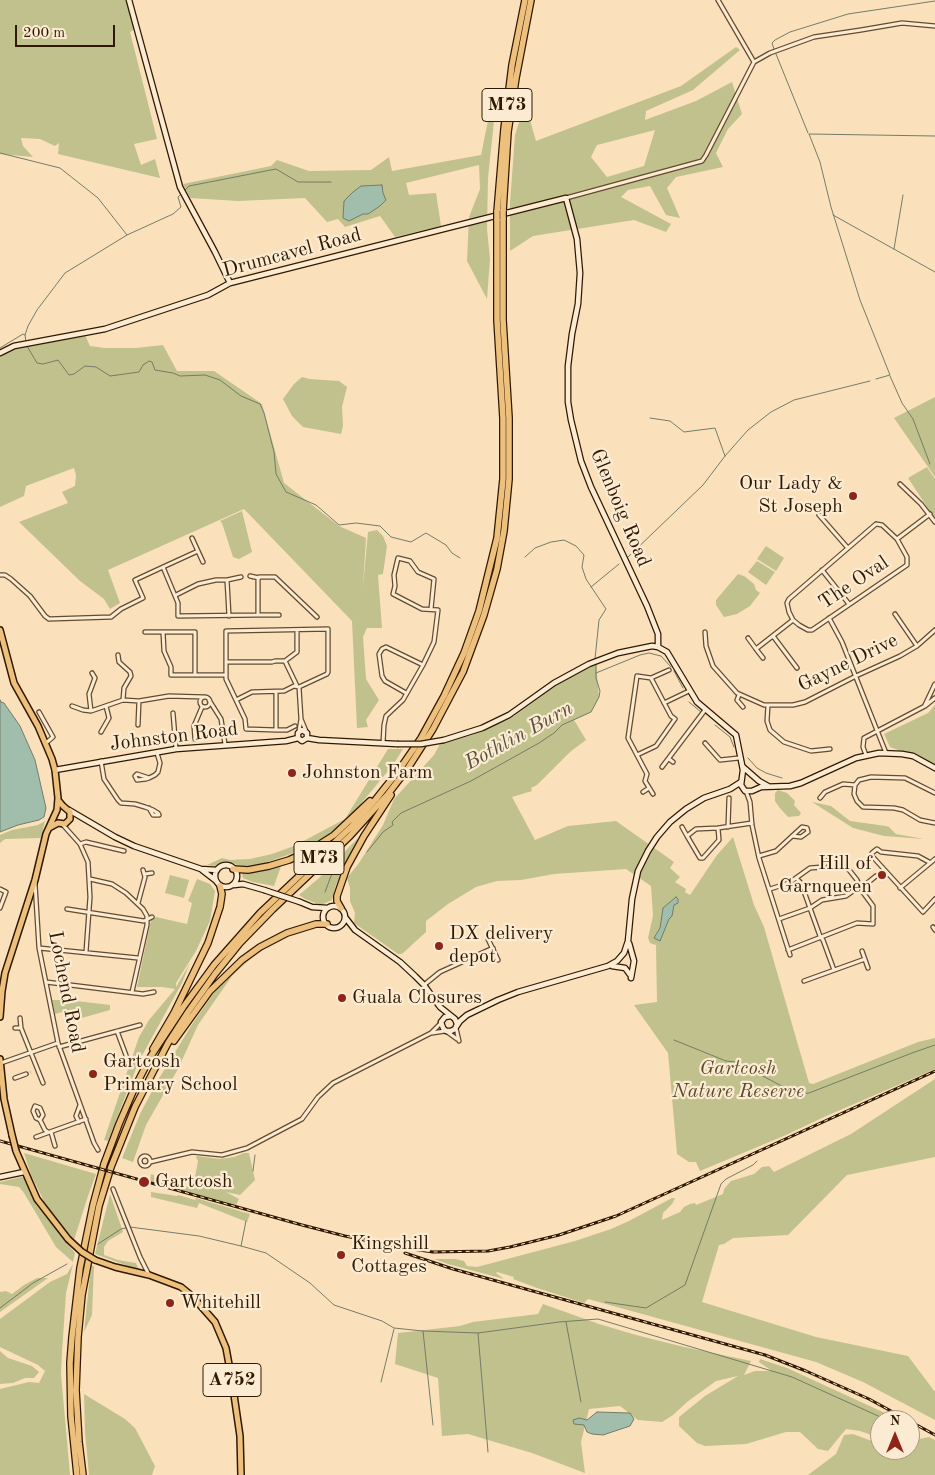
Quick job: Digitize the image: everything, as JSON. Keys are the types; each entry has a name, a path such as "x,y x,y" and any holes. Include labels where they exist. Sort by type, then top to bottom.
{"highway":[{"name":"M73","path":"77,1475 72,1425 70,1363 80,1268 104,1164 135,1087 151,1056 214,965 260,913 334,844 369,808 399,770 421,738 444,696 470,638 482,602 497,538 503,479 504,450 497,320 500,215 507,102 524,0"},
{"name":"M73","path":"83,1475 76,1390 82,1295 99,1206 117,1152 135,1107 168,1043 215,974 240,943 272,909 350,836 388,794 422,747 459,680 484,615 497,569 504,531 510,448 503,320 500,215 508,132 531,0"},
{"path":"235,872 289,860 309,851 334,835 366,805 421,738"},
{"path":"340,908 337,896 348,863 422,747"},
{"path":"135,1087 208,943 220,907 222,894 220,886"},
{"path":"135,1107 188,1019 229,971 251,953 278,937 325,922"}],"main road":[{"path":"0,630 14,683 46,744 55,770 58,798 55,819 64,822"},
{"path":"48,828 64,822 71,816 58,798"},
{"path":"0,1017 1,991 5,973 35,880 48,828 56,812 67,809"},
{"name":"A752","path":"0,1059 4,1099 16,1151 37,1199 68,1240 95,1260 149,1275 181,1287 192,1296 215,1322 226,1348 232,1381 240,1436 241,1475"}],"street":[{"path":"129,0 180,187 230,283"},
{"path":"718,0 754,62"},
{"path":"566,198 702,161 754,62 770,53 814,37 902,23 935,26"},
{"name":"Drumcavel Road","path":"0,353 10,347 22,344 105,329 208,295 230,283 566,198"},
{"name":"Glenboig Road","path":"566,198 577,239 580,273 578,304 568,366 568,402 571,420 581,461 591,487 648,606 658,634 658,647"},
{"path":"900,484 930,514 935,522"},
{"path":"897,540 930,514"},
{"path":"819,515 847,547"},
{"name":"The Oval","path":"874,525 882,525 897,540 907,557 907,565 809,630 793,620 787,606 788,599 874,525"},
{"path":"192,538 203,562"},
{"path":"0,575 5,575 11,579 30,596 45,616 50,619 107,618 143,598 136,580 198,551"},
{"path":"383,743 384,720 403,700 429,654 436,634 438,610 422,609 393,594 395,586 394,575 398,558 410,561 418,572 434,579 431,609"},
{"path":"163,567 176,595 178,616 279,615"},
{"path":"822,570 849,604"},
{"path":"250,576 259,578 275,577 317,617"},
{"path":"176,595 206,582 241,577"},
{"path":"258,615 259,578"},
{"path":"226,580 229,616"},
{"path":"894,614 917,646"},
{"path":"829,618 842,642 886,753"},
{"path":"756,649 793,620"},
{"path":"236,700 252,692 276,692 298,687 328,673 328,630 266,629 226,631 226,675 236,700 245,720 246,729 287,730 295,726"},
{"path":"226,662 285,661 297,652 297,630"},
{"name":"Gayne Drive","path":"705,632 706,646 713,666 730,688 739,694 768,705 793,705 805,702 900,656 917,646 935,630"},
{"path":"145,632 195,632 195,674"},
{"path":"163,632 164,651 171,668 171,675 226,675"},
{"path":"773,636 797,668"},
{"path":"748,638 763,658"},
{"name":"Johnston Road","path":"55,770 176,749 225,744 286,742 298,738 302,741 307,738 397,744 421,744 444,740 482,728 509,715 554,684 588,664 635,649 652,646 658,647"},
{"path":"406,693 385,681 382,676 379,654 382,648 386,647 423,666"},
{"path":"658,647 667,652 674,661 689,691 705,710 734,732 738,742 739,758 742,766 742,781 750,802 759,856 767,887 770,889 790,955"},
{"path":"118,656 119,662 130,672 131,676 124,688 123,700"},
{"path":"285,661 298,687 302,719 307,738"},
{"path":"653,794 645,781 647,774 628,738 637,676 651,678 669,670"},
{"path":"92,673 95,678 89,694 92,711"},
{"path":"637,755 656,746 675,719 671,716 651,678"},
{"path":"925,706 935,684"},
{"path":"664,703 689,691"},
{"path":"276,692 276,730"},
{"path":"739,694 737,700 742,706"},
{"path":"72,706 92,711 123,700 139,702 168,696 204,697 210,700 221,719 225,744"},
{"path":"195,739 194,726 204,697"},
{"path":"190,698 216,711"},
{"path":"866,755 863,747 864,738 925,706 935,698"},
{"path":"208,706 210,700"},
{"path":"138,725 139,702"},
{"path":"768,705 767,720 770,730 784,742 810,751 830,749"},
{"path":"101,732 109,718 106,706"},
{"path":"662,768 705,710"},
{"path":"39,712 53,736 46,744"},
{"path":"173,713 176,749"},
{"path":"298,738 302,719"},
{"path":"299,732 306,732"},
{"path":"705,743 720,760 739,758"},
{"path":"149,778 155,775 160,768 157,752"},
{"path":"730,789 755,790 770,786 790,786 802,783 866,755 886,753 913,756 935,768"},
{"path":"669,759 673,762"},
{"path":"100,761 104,779 121,803 149,808"},
{"path":"742,766 756,780 770,786"},
{"path":"628,942 634,961 631,977 620,961 628,942 636,879 652,844 666,826 686,809 704,798 730,789 746,776 751,776"},
{"path":"935,793 910,780 896,777 866,777 859,780 855,785 855,798 863,806 903,810 920,820 935,823"},
{"path":"750,802 758,785 756,780"},
{"path":"820,798 825,792 843,784 855,785"},
{"path":"643,792 650,788"},
{"path":"728,827 729,798"},
{"path":"67,809 130,844 201,869 217,870"},
{"path":"83,818 64,822 87,856 90,879 90,912 86,952"},
{"path":"687,836 696,829 752,823"},
{"path":"682,827 700,858 703,858 719,840 718,828"},
{"path":"759,856 776,851 792,836 802,827 808,828 808,832 801,837 792,836"},
{"path":"80,844 86,842 124,851"},
{"path":"928,862 918,856 881,852 877,849 872,853 872,856 923,912 935,899"},
{"path":"770,889 789,883 805,870 823,867 828,860 835,857 842,861 857,880 860,888 873,906 873,924 857,923 788,950"},
{"path":"900,888 928,862 935,858"},
{"path":"215,880 217,870 221,866 226,866 235,872 240,880 249,885 312,907 325,922 333,927 339,926 355,930"},
{"path":"201,869 220,886 249,885"},
{"path":"138,903 144,872 152,873"},
{"path":"232,885 236,880 235,872"},
{"path":"779,918 810,908 822,900 849,895 876,876"},
{"path":"796,878 802,883 834,970"},
{"path":"90,879 112,884 126,893 146,912 147,920 132,992"},
{"name":"Lochend Road","path":"35,880 39,948 58,1045 98,1150"},
{"path":"0,889 6,892 0,908"},
{"path":"312,907 328,908 334,906 340,908 355,930 400,962 424,985 440,1007 456,1019 458,1041 443,1028 440,1007"},
{"name":"Lochend Road","path":"26,908 36,913"},
{"path":"325,922 324,915 328,908"},
{"path":"67,909 147,920 152,917"},
{"path":"339,926 345,917"},
{"path":"488,939 498,960"},
{"path":"39,948 138,958"},
{"path":"424,985 440,972 493,948"},
{"path":"862,951 868,968"},
{"path":"150,1162 192,1152 222,1155 247,1148 302,1118 318,1097 333,1083 431,1033 453,1031 460,1020 468,1015 518,992 608,966 626,954 633,956"},
{"path":"804,982 865,960"},
{"path":"608,966 629,968 632,965"},
{"path":"46,982 143,994 154,992"},
{"path":"431,1033 447,1016 468,1015"},
{"path":"20,1018 43,1083"},
{"path":"0,1063 58,1045 140,1025"},
{"path":"15,1028 22,1028"},
{"path":"117,1031 127,1058 125,1064"},
{"path":"32,1072 38,1069"},
{"path":"15,1078 26,1074"},
{"name":"Lochend Road","path":"80,1103 76,1116 80,1122"},
{"path":"40,1120 44,1130 50,1132"},
{"path":"36,1137 86,1120"},
{"path":"50,1132 54,1146"},
{"path":"0,1177 24,1172"},
{"path":"113,1189 149,1275"}],"green space":[{"path":"0,0 127,0 135,29 130,32 157,139 134,144 141,165 155,159 160,178 58,154 59,143 55,146 40,139 21,138 23,146 33,157 0,154"},
{"path":"736,47 740,50 693,90 646,111 645,120 696,101 732,82 742,114 728,129 716,153 723,167 676,177 667,188 680,218 666,215 650,186 628,190 621,197 671,224 666,232 634,220 533,236 510,251 510,203 515,135 525,103 536,141 681,86","holes":["655,130 644,166 607,177 591,157 597,145"]},
{"path":"488,121 494,121 488,178 487,229 490,259 487,299 467,261 469,217 480,189 479,165 406,183 409,195 436,193 441,226 395,237 380,216 345,227 338,219 327,222 305,198 238,201 190,198 183,184 271,166 277,160 309,171 371,170 389,157 392,171 481,155"},
{"path":"85,335 90,346 105,348 136,348 163,345 177,371 214,371 262,404 284,483 339,526 366,538 363,587 368,532 377,530 383,536 387,546 383,574 378,575 382,628 367,628 363,637 366,679 379,700 366,720 368,727 357,728 352,621 244,509 108,570 120,603 110,609 104,599 80,581 19,522 68,503 62,492 75,486 76,475 74,468 26,486 24,496 0,507 0,357 12,349 35,343"},
{"path":"302,377 339,381 347,387 342,407 343,426 341,434 303,427 292,416 283,399"},
{"path":"935,397 935,477 894,418"},
{"path":"927,467 935,479 935,519 908,478"},
{"path":"242,511 252,552 239,559 233,557 220,521"},
{"path":"766,546 784,558 776,571 757,559"},
{"path":"757,561 775,572 766,585 748,572"},
{"path":"738,574 754,584 756,590 760,593 750,606 737,614 724,617 716,605 716,600"},
{"name":"Gartcosh Nature Reserve","path":"596,664 599,697 591,712 574,720 586,740 570,752 537,785 531,788 532,791 512,797 535,840 568,826 616,821 674,862 670,868 680,877 675,882 686,889 685,892 690,895 717,855 733,837 754,905 764,927 809,1083 813,1084 918,1042 935,1038 935,1069 700,1171 696,1162 689,1162 677,1154 668,1053 634,1005 657,1002 656,945 650,943 648,938 653,916 651,886 626,869 554,874 521,880 497,881 476,887 448,904 426,921 426,932 402,954 398,954 354,923 355,913 350,901 350,888 347,878 383,825 394,799 434,755 440,744 472,735 510,719 561,682"},
{"path":"935,705 935,764 890,747 884,734 928,713"},
{"path":"388,749 403,749 393,765 354,812 322,839 296,852 262,864 245,867 231,863 207,865 222,858 230,860 250,859 272,854 294,846 345,819"},
{"path":"778,790 787,793 795,801 794,805 801,813 799,816 788,817 779,807 775,801 775,793"},
{"path":"812,802 831,806 850,821 886,826 896,834 924,839 884,836 853,828"},
{"path":"45,821 41,838 5,839 0,843 0,835 12,830 38,825"},
{"path":"358,838 336,885 332,900 321,905 299,895 319,878"},
{"path":"281,866 274,886 243,878 242,874"},
{"path":"170,875 189,880 184,898 165,893"},
{"path":"197,879 210,884 215,891 210,921 196,951 176,983 176,987 190,963 182,983 139,1061 108,1141 104,1140 139,1037 149,1020 175,989 137,987 151,920 156,917 187,924 192,903 188,901"},
{"path":"259,951 232,976 198,1025 178,1069 146,1125 133,1162 122,1158 140,1114 191,1026 220,984 245,958"},
{"path":"52,1000 110,1005 110,1010 71,1021 69,1010 55,1014"},
{"path":"935,1079 935,1157 847,1175 788,1235 733,1238 719,1245 702,1302 816,1337 908,1356 935,1392 935,1420 920,1412 920,1410 916,1410 863,1382 816,1362 588,1299 584,1303 537,1288 513,1279 514,1277 497,1272 504,1279 434,1259 455,1259 464,1261 467,1266 477,1267 575,1241 611,1229 675,1198 663,1213 662,1220 680,1212 690,1204 695,1203 696,1205 723,1194 724,1189 731,1181 754,1174 762,1167 769,1166 774,1172 851,1134"},
{"path":"24,1153 96,1174 74,1240 46,1205 31,1175"},
{"path":"249,1153 255,1180 240,1195 226,1192 239,1199 236,1205 150,1181 151,1174 154,1177 189,1187 192,1175 195,1177 197,1156 220,1159"},
{"path":"24,1178 36,1205 75,1253 73,1262 56,1247 19,1187 0,1184 0,1182"},
{"path":"151,1192 178,1195 195,1200 196,1198 250,1214 247,1222 199,1203 197,1208 151,1197"},
{"path":"110,1194 123,1232 108,1241 104,1247 104,1255 136,1263 139,1270 95,1254"},
{"path":"73,1264 66,1293 61,1374 70,1475 0,1475 0,1389 29,1382 39,1383 45,1371 38,1365 0,1347 0,1319 50,1282 67,1274"},
{"path":"91,1265 94,1266 92,1315 84,1332"},
{"path":"37,1278 48,1278 0,1312 0,1292 6,1291 12,1294"},
{"path":"543,1304 636,1335 751,1361 744,1375 755,1371 772,1371 759,1362 760,1359 787,1368 878,1410 870,1410 870,1434 846,1429 828,1451 818,1449 800,1432 786,1432 746,1444 705,1446 697,1443 679,1426 679,1417 705,1396 738,1376 716,1381 662,1422 638,1420 620,1406 589,1409 581,1442 585,1473 532,1453 468,1434 442,1436 438,1378 395,1364 398,1333 538,1314"},
{"path":"0,1351 8,1358 32,1366 39,1372 34,1378 25,1378 13,1383 0,1384"},
{"path":"84,1394 125,1419 135,1428 155,1466 152,1475 89,1475"},
{"path":"853,1434 870,1440 870,1460 920,1460 920,1439 929,1437 935,1440 935,1475 808,1475 836,1454 844,1435"}],"shaded area":[{"path":"382,185 386,200 380,206 368,214 363,214 349,221 343,218 344,201 353,192 361,186"},
{"path":"0,700 20,726 35,760 46,808 44,817 39,820 0,832"},
{"path":"676,897 678,903 674,905 672,916 660,941 654,938 660,928 663,908"},
{"path":"597,1412 630,1413 634,1419 630,1426 603,1435 592,1434 587,1432 584,1425 574,1424 573,1420 579,1418 587,1420"}],"waterway":[{"path":"774,49 772,43 790,32 848,14 935,1"},
{"path":"776,54 808,133"},
{"path":"876,379 890,375 860,300 831,207 820,162 809,134 935,136"},
{"name":"Bothlin Burn","path":"0,153 60,168 98,198 127,235 65,273 37,310 28,326 25,335 26,342"},
{"path":"184,191 189,186 276,169 298,182 331,182"},
{"path":"127,235 173,214 181,207 178,197 181,194"},
{"path":"894,249 903,195"},
{"path":"833,215 935,272"},
{"path":"0,348 23,334 25,335"},
{"name":"Bothlin Burn","path":"27,346 37,363 43,364 58,360 69,375 74,374 85,366 96,367 110,376 139,372 143,365 149,361 152,362 155,370 180,376 205,375 220,380 241,396 260,404 274,452 276,474 286,492 316,505 339,525 356,523 380,526 391,537 411,542 426,533 446,545 452,553 460,558"},
{"path":"890,376 902,403 913,419 930,464"},
{"path":"628,557 703,485 748,430 771,412 794,400 870,381"},
{"path":"650,418 670,421 684,432 715,428 725,456"},
{"name":"Bothlin Burn","path":"525,557 535,548 551,542 564,540 576,546 584,555 582,567 586,579 606,609 599,620 595,659"},
{"path":"591,587 619,564"},
{"path":"596,673 649,653 661,656 671,667"},
{"name":"Bothlin Burn","path":"367,852 383,832 393,825 392,822 401,813 471,781 539,743 562,725 591,712 600,691 596,678 596,663"},
{"path":"674,671 683,688"},
{"path":"689,702 701,712"},
{"path":"715,725 730,737 734,747"},
{"path":"748,758 757,768 782,778"},
{"name":"Bothlin Burn","path":"325,892 336,869"},
{"path":"674,1040 726,1061 736,1062 797,1094 809,1093 935,1045"},
{"name":"Bothlin Burn","path":"253,1171 255,1155"},
{"path":"605,1302 646,1308 685,1285 721,1184 726,1179 757,1161"},
{"name":"Bothlin Burn","path":"98,1244 121,1229 130,1227 199,1236 241,1246 246,1221"},
{"path":"241,1246 266,1253 310,1283 334,1305 382,1321 394,1328 478,1333 559,1322 598,1319 792,1377 870,1412"},
{"name":"Bothlin Burn","path":"0,1308 33,1283 67,1264"},
{"path":"566,1322 581,1402"},
{"path":"381,1382 394,1329"},
{"path":"423,1331 433,1425"},
{"path":"478,1333 488,1452"}],"tunnel":[{"path":"26,1074 31,1072"}],"railway":[{"path":"0,1141 345,1236 433,1252 488,1251 559,1235 616,1216 935,1071"},
{"path":"405,1253 453,1269 765,1355 869,1399 935,1435"}],"place":[{"name":"Our Lady & St Joseph","path":"853,496"},
{"name":"Johnston Farm","path":"292,773"},
{"name":"Hill of Garnqueen","path":"882,875"},
{"name":"DX delivery depot","path":"439,946"},
{"name":"Guala Closures","path":"342,998"},
{"name":"Gartcosh Primary School","path":"93,1074"},
{"name":"Gartcosh","path":"144,1182"},
{"name":"Kingshill Cottages","path":"341,1255"},
{"name":"Whitehill","path":"170,1303"}]}
